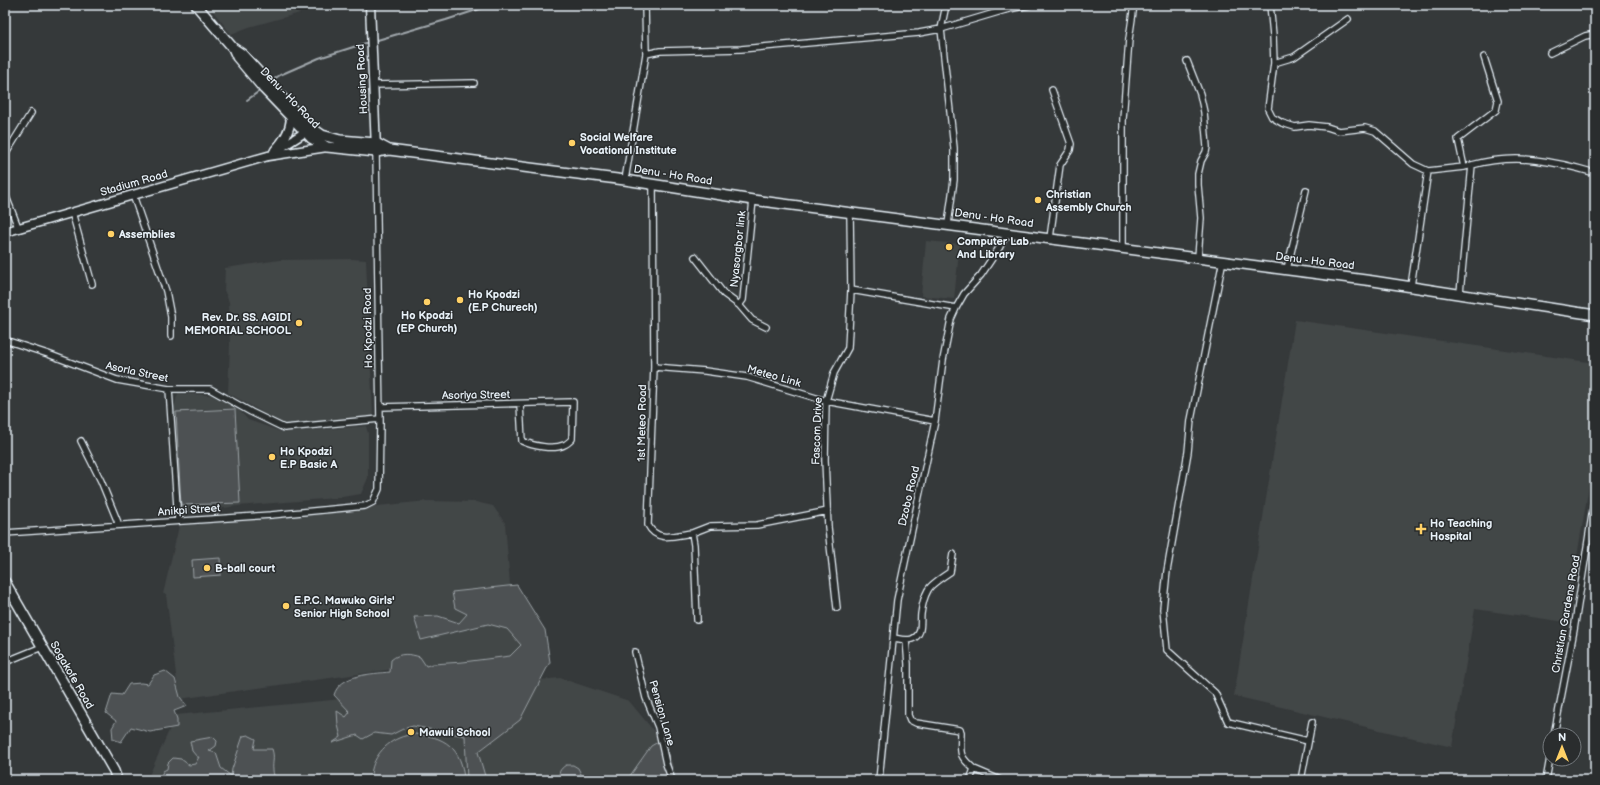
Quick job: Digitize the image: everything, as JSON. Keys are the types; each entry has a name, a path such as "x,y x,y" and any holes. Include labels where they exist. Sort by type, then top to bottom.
{"main road":[{"name":"Denu - Ho Road","path":"196,5 233,48 242,54 291,118 308,130 329,138 358,142 389,150 625,180 753,200 1223,260 1460,293 1595,315"},
{"name":"Housing Road","path":"370,5 376,147"},
{"name":"Denu - Ho Road","path":"266,86 308,130 311,138 327,147 376,147"},
{"path":"268,156 285,138 290,128 291,118"},
{"name":"Stadium Road","path":"268,156 308,130"},
{"name":"Stadium Road","path":"5,232 268,156 327,147"},
{"name":"Sogakofe Road","path":"5,582 8,593 42,647 118,780"}],"street":[{"path":"625,180 646,54 645,5"},
{"path":"946,5 941,29 954,148 954,180 948,224"},
{"path":"646,54 660,51 740,48 912,34 941,29 1005,10 1029,5"},
{"path":"1123,248 1123,119 1129,39 1134,5"},
{"path":"1270,5 1274,63 1268,109 1272,117 1282,123 1295,126 1321,126 1339,131 1365,128 1375,131 1413,164 1428,171 1464,167 1494,159 1522,158 1544,161 1595,173"},
{"path":"1274,63 1294,57 1348,19"},
{"path":"1550,53 1585,36 1595,34"},
{"path":"1464,167 1458,139 1498,107 1498,101 1484,57"},
{"path":"1187,61 1200,94 1204,112 1206,138 1206,152 1201,161 1198,185 1201,218 1198,257"},
{"path":"373,86 474,83"},
{"path":"1050,238 1060,165 1070,150 1071,144 1052,90"},
{"path":"5,155 31,113"},
{"name":"Ho Kpodzi Road","path":"373,502 379,489 380,419 376,147"},
{"path":"1460,293 1472,165"},
{"path":"1411,286 1428,171"},
{"name":"1st Meteo Road","path":"653,184 654,367 648,525 654,534 663,537 692,533 710,526 757,526 828,511"},
{"path":"1287,269 1306,190"},
{"path":"5,194 18,227"},
{"path":"133,194 166,291 171,336"},
{"name":"Nyasorgbor link","path":"695,257 724,294 738,305 743,300 753,200"},
{"path":"72,212 92,284"},
{"name":"Fascom Drive","path":"837,608 824,460 826,401 834,373 848,348 851,290 850,212"},
{"name":"Dzobo Road","path":"879,780 897,600 935,420 943,360 951,319 964,294 981,274 999,248 1007,233"},
{"path":"1223,260 1191,420 1188,452 1167,571 1163,609 1167,650 1215,693 1228,722 1308,741"},
{"path":"851,290 956,308"},
{"path":"738,305 752,320 766,327"},
{"name":"Asorla Street","path":"5,340 117,380 169,389 210,390 284,428 380,419"},
{"name":"Meteo Link","path":"654,367 705,371 747,377 826,401 935,420"},
{"path":"169,389 178,521"},
{"name":"Asorlya Street","path":"380,407 573,402 572,439 564,445 548,447 531,445 522,441 520,404"},
{"path":"81,441 101,480 119,525"},
{"name":"Christian Gardens Road","path":"1556,727 1574,630 1595,496"},
{"name":"Anikpi Street","path":"5,533 283,514 365,506 373,502"},
{"path":"692,533 698,620"},
{"path":"894,638 906,640 913,639 918,635 921,628 921,615 928,588 950,572 953,554"},
{"path":"906,640 908,664 907,704 910,720 916,724 960,730 960,753 964,760 974,768 1000,780"},
{"path":"5,662 42,647"},
{"name":"Pension Lane","path":"636,652 646,698 658,727 666,764 672,780"},
{"path":"1300,780 1312,722"},
{"path":"1546,780 1548,767"},
{"path":"970,780 974,768"}],"shaded area":[{"path":"208,5 298,5 300,13 249,27 231,34"},
{"path":"926,241 960,244 954,299 921,296"},
{"name":"Rev. Dr. SS. AGIDI MEMORIAL SCHOOL","path":"279,260 366,260 373,416 284,424 228,393 230,345 229,302 224,290 225,268"},
{"name":"Ho Teaching Hospital","path":"1295,320 1595,363 1595,450 1566,622 1475,609 1452,747 1234,696"},
{"name":"Ho Kpodzi E.P Basic A","path":"178,393 211,395 237,408 248,420 282,432 366,426 368,433 368,478 361,494 336,498 238,506 180,514 174,407"},
{"path":"235,409 240,503 181,505 176,412"},
{"name":"E.P.C. Mawuko Girls' Senior High School","path":"427,501 476,502 493,506 505,523 510,584 531,616 529,635 516,658 402,668 179,699 166,594 163,594 179,526"},
{"name":"B-ball court","path":"220,558 221,575 193,577 192,560"},
{"path":"517,585 545,630 550,662 520,720 478,752 485,776 484,780 467,780 465,736 413,726 391,735 374,733 363,739 357,735 332,743 341,737 337,711 346,717 350,712 334,695 337,688 350,679 358,676 390,672 391,660 394,657 409,655 420,657 426,666 510,656 521,645 507,629 488,624 421,640 414,617 438,616 459,623 467,614 455,608 452,592"},
{"path":"165,671 175,679 180,697 187,706 174,711 177,719 177,727 150,732 131,727 121,742 113,739 112,728 116,721 106,713 112,694 122,695 129,684 148,684 154,675"},
{"name":"Mawuli School","path":"560,678 629,701 668,748 677,780 147,780 176,715"},
{"path":"414,734 435,738 450,746 460,760 464,780 371,780 371,773 375,761 382,750 387,745 399,738"},
{"path":"248,735 256,739 254,749 272,749 274,780 181,780 180,777 176,780 163,780 161,776 163,771 167,769 168,763 173,758 181,759 189,765 195,764 199,757 197,757 192,751 190,741 213,737 217,741 216,746 209,751 216,753 221,768 231,776 243,736"},
{"path":"658,742 667,750 674,780 627,780 651,746"},
{"path":"566,765 573,765 578,768 581,774 579,780 561,780 559,775 560,771"}],"waterway":[{"path":"374,41 492,5"},
{"path":"270,82 280,75 319,58 369,42"},
{"path":"247,100 261,90"}],"place":[{"name":"Social Welfare Vocational Institute","path":"572,143"},
{"name":"Christian Assembly Church","path":"1038,200"},
{"name":"Assemblies","path":"111,234"},
{"name":"Computer Lab And Library","path":"949,247"},
{"name":"Ho Kpodzi (E.P Churech)","path":"460,300"},
{"name":"Ho Kpodzi (EP Church)","path":"427,302"},
{"name":"Rev. Dr. SS. AGIDI MEMORIAL SCHOOL","path":"299,323"},
{"name":"Ho Kpodzi E.P Basic A","path":"272,457"},
{"name":"Ho Teaching Hospital","path":"1421,529"},
{"name":"B-ball court","path":"207,568"},
{"name":"E.P.C. Mawuko Girls' Senior High School","path":"286,606"},
{"name":"Mawuli School","path":"411,732"}]}
